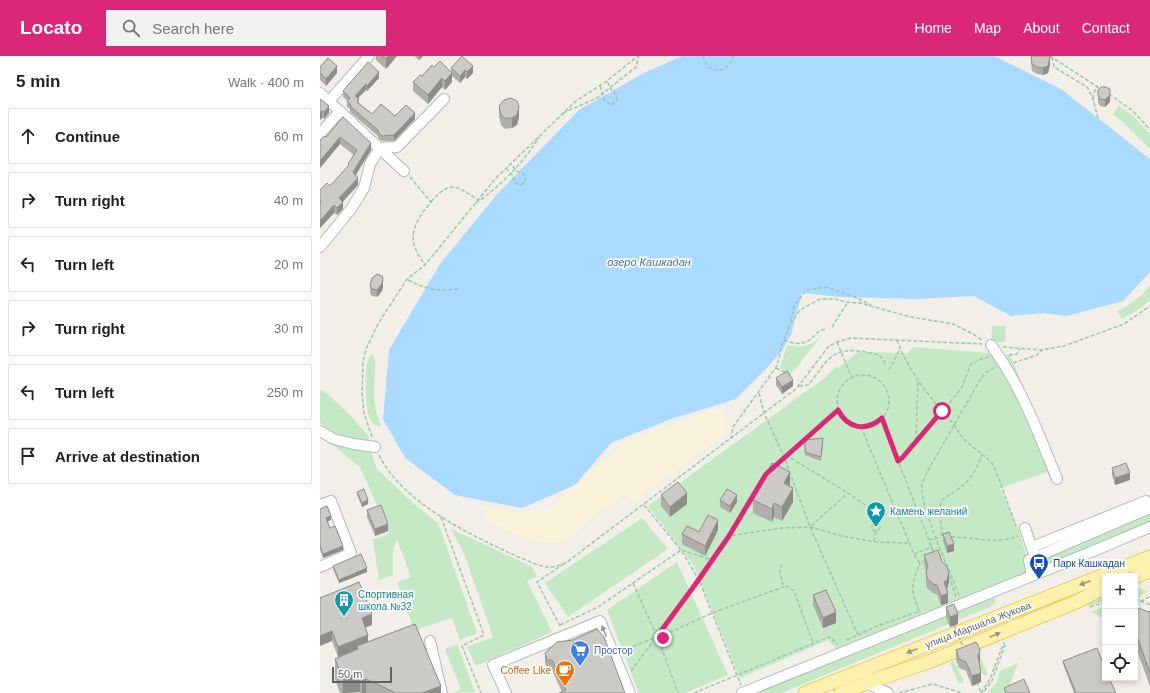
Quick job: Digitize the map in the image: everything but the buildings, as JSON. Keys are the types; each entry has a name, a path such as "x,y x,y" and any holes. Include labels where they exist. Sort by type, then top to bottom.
{"main road":[{"name":"улица Маршала Жукова","path":"805,693 1150,557"},
{"name":"улица Маршала Жукова","path":"841,693 932,661 1076,602 1102,589"}],"street":[{"path":"329,101 369,56"},
{"path":"320,93 404,171"},
{"path":"380,148 397,147 444,100"},
{"path":"320,134 340,111"},
{"path":"320,247 351,209 364,188 370,164 380,148"},
{"path":"989,345 1002,361 1026,402 1057,479"},
{"path":"320,430 334,439 375,447"},
{"path":"320,505 330,501 351,554 320,567"},
{"path":"1032,547 1146,501 1150,504"},
{"path":"1035,557 1150,508"},
{"path":"743,693 1150,527"},
{"path":"1020,530 1032,547 1035,557 1036,574"},
{"path":"1134,563 1144,576"},
{"path":"506,693 494,665 600,621 630,693"},
{"path":"430,642 442,693"},
{"path":"866,683 888,693"}],"path":[{"path":"567,562 550,568 534,563 500,548 441,517 419,501 398,481 383,464 375,447 364,413 362,387 363,363 366,349 378,324 407,279 425,265 506,168 576,100 600,86 638,56"},
{"path":"562,114 597,98 604,93 636,67 638,56"},
{"path":"703,56 709,67 717,70 723,70 728,67 733,56"},
{"path":"1051,56 1103,90"},
{"path":"1051,56 1054,67 1087,87 1093,99 1098,118"},
{"path":"600,86 604,93 605,101 611,105 615,103 617,100 616,94 612,91 607,81"},
{"path":"1093,99 1097,86"},
{"path":"1109,94 1133,111 1150,130"},
{"path":"475,204 488,195 515,169 533,148 540,135"},
{"path":"506,168 513,176 514,182 520,185 524,183 526,177 524,173 515,169 511,164"},
{"path":"404,171 432,202"},
{"path":"425,265 414,246 415,225 423,211 440,192 448,187 460,188 478,200"},
{"path":"407,279 437,291 458,289"},
{"path":"731,439 733,427 776,368 795,305 806,290 826,287 855,297 874,306"},
{"path":"790,324 800,310 820,299 834,299 874,306 911,317 953,324 973,334 989,345"},
{"path":"832,327 848,302"},
{"path":"681,550 598,607 560,625 537,582 567,562 644,505 798,388 828,347 837,342 850,338 989,345 1042,350 1064,346 1124,324 1150,306"},
{"path":"784,340 796,344 804,344 819,330 827,330"},
{"path":"897,340 900,349 918,380 962,437 989,459 994,466 1020,530 1010,539 1000,541 948,536"},
{"path":"837,342 852,376"},
{"path":"889,370 900,349"},
{"path":"959,595 922,498 922,484 927,472 985,373 1002,361 1017,354 1020,349"},
{"path":"799,386 808,386 829,359 841,352 855,350 879,355 886,364"},
{"path":"898,461 962,387 971,364 984,358 1002,361 1029,358 1037,355 1042,350"},
{"path":"776,368 792,375"},
{"path":"868,374 875,377 882,382 889,396 888,408 882,418 876,424 869,427 853,426 846,422 838,410 836,402 839,387 852,376 868,374"},
{"path":"916,440 918,380"},
{"path":"759,392 764,413 784,458 810,527 858,635"},
{"path":"655,632 658,630 661,631 699,580 729,536 766,474 838,410"},
{"path":"882,418 936,557"},
{"path":"861,427 909,543 920,563"},
{"path":"929,540 942,536 940,509 941,501 948,494 962,486 972,475 982,454"},
{"path":"786,455 848,493 877,513 897,515"},
{"path":"810,527 848,493"},
{"path":"644,505 681,550 699,580 743,693"},
{"path":"876,531 872,527 876,524 877,513"},
{"path":"441,517 484,635 462,646 481,693"},
{"path":"874,541 876,531 878,531 880,527 876,524"},
{"path":"729,536 781,528 810,527 841,536 874,541 909,543"},
{"path":"914,554 932,547"},
{"path":"681,550 713,560"},
{"path":"920,563 928,560"},
{"path":"940,561 945,566 956,596"},
{"path":"919,611 912,593 912,586 920,563"},
{"path":"782,564 780,570 782,583 794,591 813,644"},
{"path":"625,679 654,639 655,632 633,583"},
{"path":"659,641 664,635 712,613 786,586"},
{"path":"950,599 964,594"},
{"path":"1141,601 1150,596"},
{"path":"1138,600 1150,605"},
{"path":"1084,610 1102,603"},
{"path":"694,693 829,637 837,644 877,626 925,608"},
{"path":"954,624 966,652"},
{"path":"661,631 664,635"},
{"path":"614,654 654,639 659,641 678,693"},
{"path":"981,693 990,678 1006,639"},
{"path":"977,681 981,693"},
{"path":"899,693 933,684 962,693"}],"green space":[{"path":"1119,106 1132,115 1150,134 1150,149 1124,123 1113,115"},
{"path":"1150,285 1150,300 1142,307 1122,319 1117,311 1135,300"},
{"path":"992,326 1006,326 1005,342 991,342"},
{"path":"822,335 792,373 780,368 787,345 806,346 814,342"},
{"path":"913,347 1010,355 1057,469 1000,488 1019,530 1030,570 837,650 828,640 740,678 694,566 648,506 826,377 836,366 838,368 858,352 909,353"},
{"path":"372,354 375,360 374,397 380,427 374,424 371,420 367,405 365,385 367,366 369,358"},
{"path":"323,390 351,416 370,438 365,442 353,439 336,433 320,423 320,391"},
{"path":"329,442 371,452 377,469 414,504 438,523 477,633 460,640 452,618 414,630 397,582 411,577 397,539 393,550 393,575 379,580 373,540 386,535 389,532 360,467"},
{"path":"1150,512 1150,523 1036,569 1032,561"},
{"path":"642,518 668,549 568,617 545,583"},
{"path":"451,529 531,566 537,576 527,581 552,632 476,666 467,647 493,637 464,553"},
{"path":"677,562 728,675 685,693 639,693 607,610"},
{"path":"1138,588 1148,591 1139,597"},
{"path":"994,594 996,602 990,607 781,693 751,693"},
{"path":"1102,597 1102,601 1088,607 1087,604"},
{"path":"1102,607 1101,617 1091,612"},
{"path":"457,644 475,692 453,693 461,689 445,649"},
{"path":"978,652 988,674 984,676 974,654"},
{"path":"954,661 964,682 959,684 950,663"},
{"path":"1018,663 1007,693 990,693 989,691 997,682 1000,671"}],"sand":[{"path":"723,407 727,432 635,500 624,495 599,512 562,543 534,542 487,520 481,505 516,512 549,510 575,485 631,439"}],"water":[{"name":"озеро Кашкадан","path":"682,56 994,56 1061,89 1150,159 1150,272 1123,301 1067,316 1043,313 1011,316 974,296 917,299 841,297 802,293 791,335 783,349 765,370 736,399 671,419 611,443 575,485 522,508 455,495 405,458 383,419 389,350 440,264 498,193 579,110 644,73"}],"place":[{"name":"Камень желаний","path":"876,528"},
{"name":"Парк Кашкадан","path":"1039,580"},
{"name":"Спортивная школа №32","path":"344,617"},
{"name":"Простор","path":"580,667"},
{"name":"Coffee Like","path":"565,687"}],"route":[{"path":"663,638 664,635 661,631 729,536 766,474 838,410 846,422 853,426 869,427 876,424 882,418 898,461 942,411"}]}
